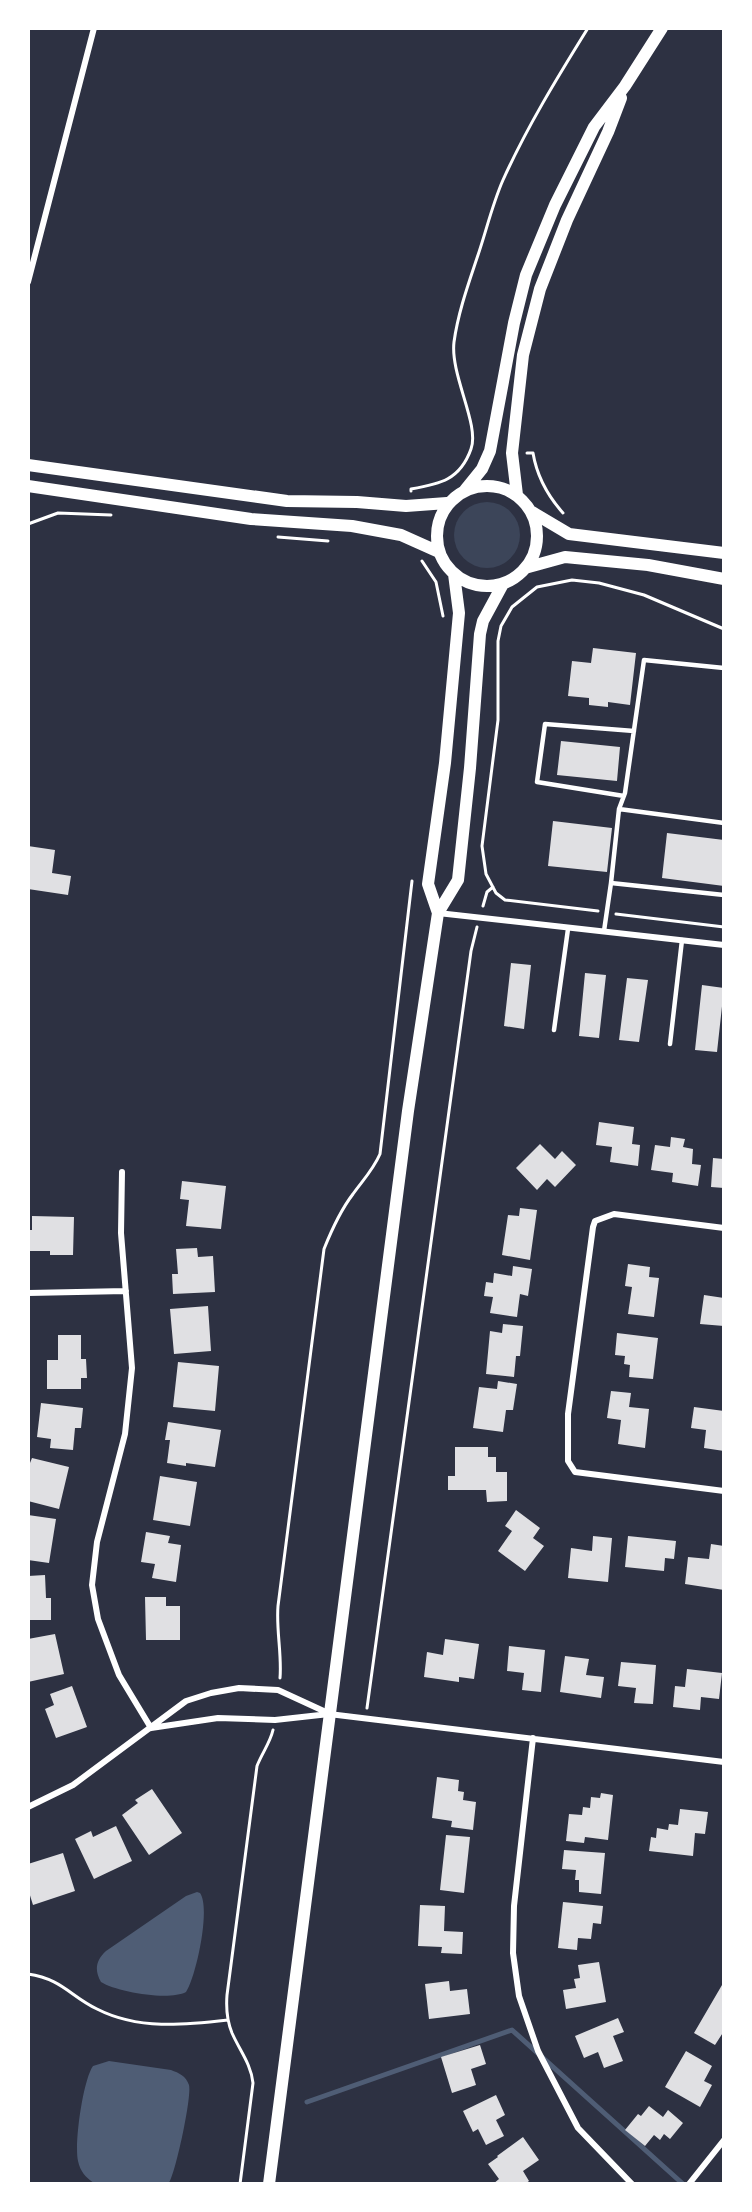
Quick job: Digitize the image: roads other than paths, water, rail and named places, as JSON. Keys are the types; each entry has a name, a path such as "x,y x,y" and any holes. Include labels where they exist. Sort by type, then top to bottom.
{"main road":[{"path":"465,490 482,469 490,451 503,371 526,275 555,205 594,127 625,86 662,28"},
{"path":"517,495 512,453 523,355 540,289 567,220 608,132 625,86"},
{"path":"28,465 287,501 357,501 406,506 447,503"},
{"path":"532,512 537,526 537,541 533,556 515,578 503,584 486,586 469,583 454,574 445,564 439,552 436,535 439,518 447,503 465,490 478,485 505,488 517,495 532,512 569,534 723,553"},
{"path":"28,486 251,519 352,526 401,535 439,552"},
{"path":"525,568 565,557 648,565 723,579"},
{"path":"438,913 428,884 444,763 459,613 454,574"},
{"path":"269,2184 406,1123 438,913 458,880 470,768 480,634 483,621 503,584"}],"street":[{"path":"28,282 94,28"},
{"path":"438,913 723,945"},
{"path":"122,1172 121,1233 132,1368 125,1434 97,1542 92,1585 98,1619 119,1675 151,1728"},
{"path":"723,1228 614,1214 596,1221 593,1227 568,1414 568,1461 574,1472 723,1491"},
{"path":"28,1293 126,1291"},
{"path":"28,1808 72,1785 186,1701 211,1692 239,1688 279,1690 329,1714"},
{"path":"151,1728 218,1718 274,1720 329,1714 723,1762"},
{"path":"533,1738 514,1906 513,1953 519,1996 538,2051 578,2128 632,2184"},
{"path":"690,2184 723,2140"}],"lane":[{"path":"604,931 619,809 624,796 644,660 723,668"},
{"path":"624,796 537,782 545,724 634,731"},
{"path":"619,809 723,823"},
{"path":"611,883 723,895"},
{"path":"554,1030 567,929"},
{"path":"670,1044 682,940"}],"waterway":[{"path":"307,2102 512,2030 683,2184"}]}
